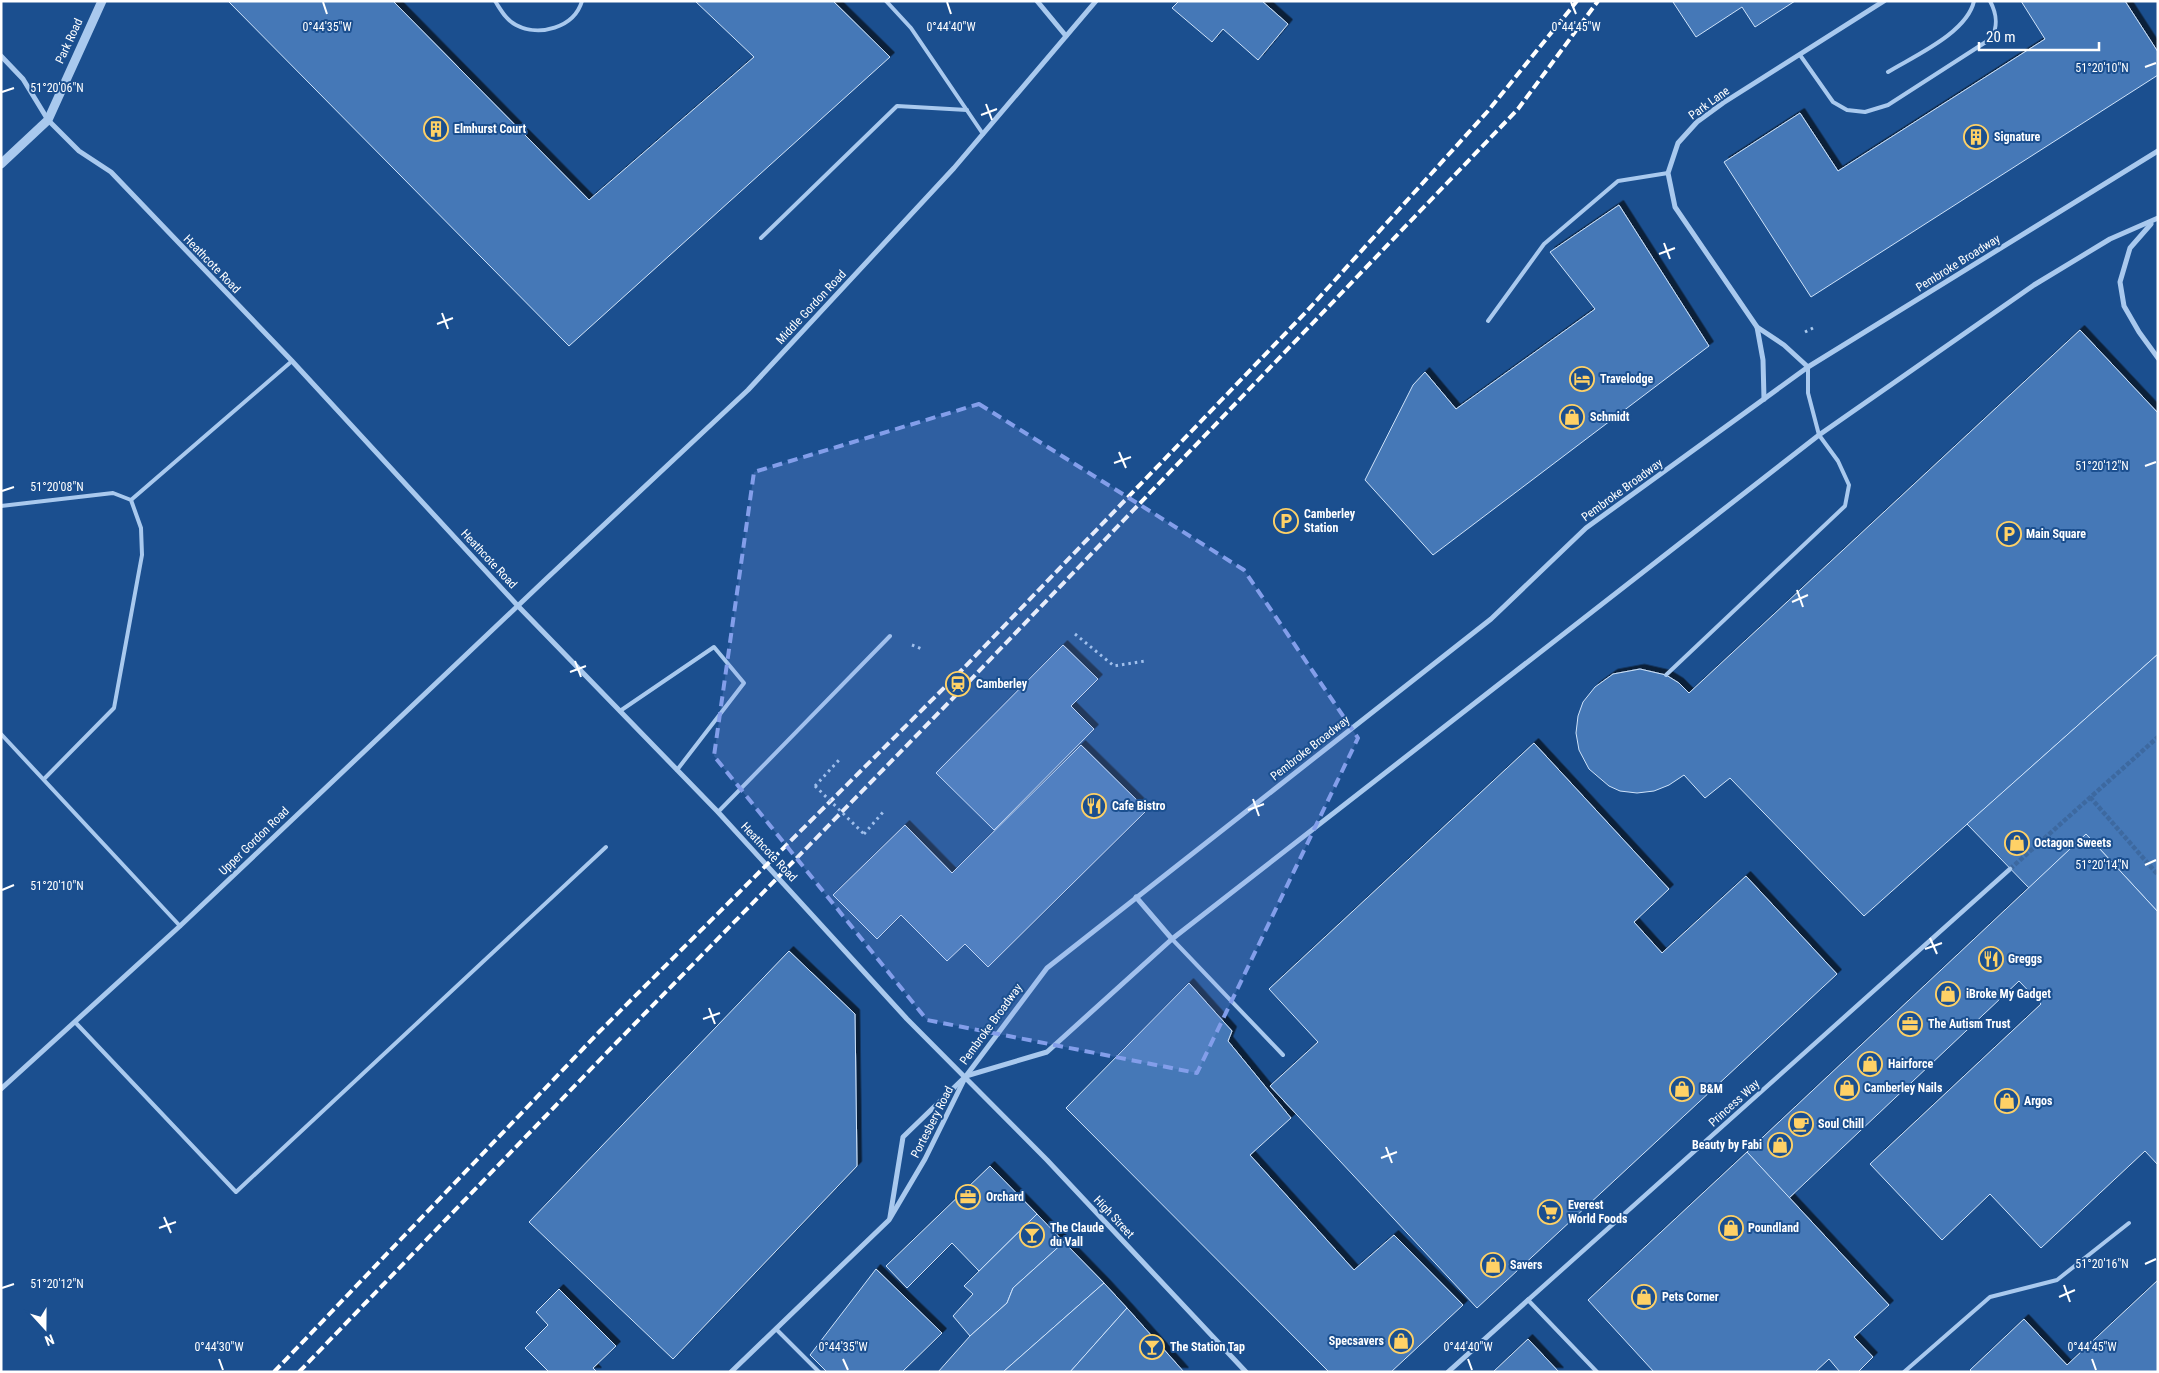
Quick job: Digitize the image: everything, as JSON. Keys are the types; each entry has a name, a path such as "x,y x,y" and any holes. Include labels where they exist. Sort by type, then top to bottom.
{"street":[{"name":"Park Road","path":"48,120 102,1"},
{"path":"1037,1 1066,36"},
{"name":"Middle Gordon Road","path":"518,606 748,390 983,134 1096,1"},
{"name":"Park Lane","path":"1668,173 1678,143 1697,122 1723,103 1884,1"},
{"name":"Heathcote Road","path":"1,56 23,78 48,120 79,151 112,172 292,361 518,606 718,812 907,1019 966,1076"},
{"path":"1,164 48,120"},
{"name":"Pembroke Broadway","path":"966,1076 1046,968 1490,619 1586,528 1808,367 2158,151"},
{"path":"1668,173 1675,207 1757,327 1784,345 1808,367"},
{"path":"2155,220 2130,248 2120,282 2124,306 2139,332 2158,358"},
{"name":"Pembroke Broadway","path":"966,1076 1047,1052 1172,939 1819,435 2034,285 2110,239 2155,220"},
{"path":"1757,327 1762,360 1764,399"},
{"name":"Upper Gordon Road","path":"1,1089 180,926 518,606"},
{"name":"Princess Way","path":"1448,1372 2010,869"},
{"path":"1136,897 1172,939"},
{"name":"Portesbery Road","path":"731,1372 889,1220 925,1159 966,1076"},
{"name":"Portesbery Road","path":"889,1220 903,1137 966,1076"},
{"name":"High Street","path":"966,1076 1246,1372"}],"lane":[{"path":"495,1 503,14 514,24 529,30 544,31 559,26 572,18 582,1"},
{"path":"886,1 911,28 983,134"},
{"path":"1888,72 1957,30 1973,7 1974,1"},
{"path":"1800,55 1833,102 1847,110 1865,112 1888,105 1992,38 1997,27 1995,9 1990,1"},
{"path":"761,238 898,106 967,110"},
{"path":"1488,321 1544,244 1618,181 1668,173"},
{"path":"131,500 292,361"},
{"path":"1666,675 1845,506 1850,485 1838,461 1819,435 1808,393 1808,367"},
{"path":"1,506 113,494 131,500"},
{"path":"44,779 114,708 142,555 141,528 131,500"},
{"path":"718,812 890,636"},
{"path":"620,711 714,647 744,683 678,770"},
{"path":"1,734 180,926"},
{"path":"75,1022 236,1192 606,847"},
{"path":"1172,939 1284,1055"},
{"path":"1904,1372 1990,1297 2057,1280 2129,1223"},
{"path":"1528,1300 1597,1372"},
{"path":"776,1329 819,1372"}],"path":[{"path":"1075,634 1114,666 1145,660"},
{"path":"839,760 815,786 864,834 884,811"}],"highlighted area":[{"path":"979,404 1244,570 1358,738 1197,1073 927,1020 714,756 754,472"}],"building":[{"name":"Elmhurst Court","path":"228,1 393,1 589,200 754,57 695,1 833,1 890,57 569,346"},
{"path":"1179,1 1262,1 1288,24 1258,60 1223,29 1212,42 1172,8"},
{"path":"1795,1 1755,27 1742,7 1696,37 1673,2"},
{"name":"Signature","path":"2021,1 2125,1 2158,52 2158,75 1811,297 1724,162 1800,113 1838,171 2045,39"},
{"name":"Travelodge","path":"1619,205 1709,346 1433,555 1365,480 1413,385 1425,372 1456,409 1595,309 1550,252"},
{"name":"Main Square","path":"2080,330 2158,413 2158,654 1864,916 1730,778 1705,798 1684,775 1669,785 1654,791 1637,793 1620,791 1609,786 1589,769 1579,750 1576,733 1578,716 1583,702 1595,687 1613,674 1640,669 1666,675 1679,683 1689,693"},
{"path":"1063,645 1098,679 1071,706 1094,729 994,830 936,773"},
{"path":"2158,654 2158,912 2086,834 2029,888 1967,824"},
{"path":"1534,743 1669,889 1634,922 1662,953 1746,876 1837,974 1477,1308 1270,1086 1318,1042 1269,989"},
{"path":"1081,745 1147,810 988,967 965,944 947,961 901,915 877,939 833,895 905,825 952,873"},
{"path":"2086,834 2158,912 2158,1165 2145,1151 2041,1248 1990,1194 1942,1240 1870,1164 2041,1004 2019,981 1789,1198 1747,1152"},
{"path":"789,951 855,1014 857,1166 673,1359 529,1222"},
{"path":"1189,983 1232,1031 1228,1041 1291,1118 1250,1155 1354,1270 1394,1235 1463,1305 1391,1372 1329,1372 1066,1108"},
{"path":"1747,1152 1889,1305 1854,1337 1873,1357 1858,1372 1840,1372 1829,1359 1815,1372 1654,1372 1588,1300"},
{"path":"990,1166 1037,1214 979,1271 952,1243 907,1288 886,1266"},
{"path":"1037,1214 1064,1242 1013,1288 1007,1303 970,1336 953,1316 973,1294 964,1286"},
{"path":"1064,1242 1104,1283 1003,1372 938,1372 970,1336 1007,1303 1013,1288"},
{"path":"876,1269 942,1333 902,1372 827,1372 810,1355"},
{"path":"2158,1280 2158,1372 1972,1372 1970,1370 2024,1319 2067,1365"},
{"path":"1104,1283 1127,1308 1070,1372 1003,1372"},
{"path":"559,1289 616,1346 593,1368 597,1372 549,1372 525,1348 548,1325 536,1312"},
{"path":"1127,1308 1184,1372 1070,1372"},
{"path":"1528,1339 1559,1372 1493,1372"}],"tunnel":[{"path":"2010,869 2158,737"},
{"path":"2090,797 2158,875"}],"railway":[{"path":"274,1372 600,1031 957,675 1307,311 1488,111 1577,1"},
{"path":"299,1372 617,1042 958,693 1518,109 1598,1"}],"place":[{"name":"Elmhurst Court","path":"436,129"},
{"name":"Signature","path":"1976,137"},
{"name":"Travelodge","path":"1582,379"},
{"name":"Schmidt","path":"1572,417"},
{"name":"Camberley Station","path":"1286,521"},
{"name":"Main Square","path":"2009,534"},
{"name":"Camberley","path":"958,684"},
{"name":"Cafe Bistro","path":"1094,806"},
{"name":"Octagon Sweets","path":"2017,843"},
{"name":"Greggs","path":"1991,959"},
{"name":"iBroke My Gadget","path":"1948,994"},
{"name":"The Autism Trust","path":"1910,1024"},
{"name":"Hairforce","path":"1870,1064"},
{"name":"Camberley Nails","path":"1847,1088"},
{"name":"B&M","path":"1682,1089"},
{"name":"Argos","path":"2007,1101"},
{"name":"Soul Chill","path":"1801,1124"},
{"name":"Beauty by Fabi","path":"1780,1145"},
{"name":"Orchard","path":"968,1197"},
{"name":"Everest World Foods","path":"1550,1212"},
{"name":"Poundland","path":"1731,1228"},
{"name":"The Claude du Vall","path":"1032,1235"},
{"name":"Savers","path":"1493,1265"},
{"name":"Pets Corner","path":"1644,1297"},
{"name":"Specsavers","path":"1401,1341"},
{"name":"The Station Tap","path":"1152,1347"}]}
